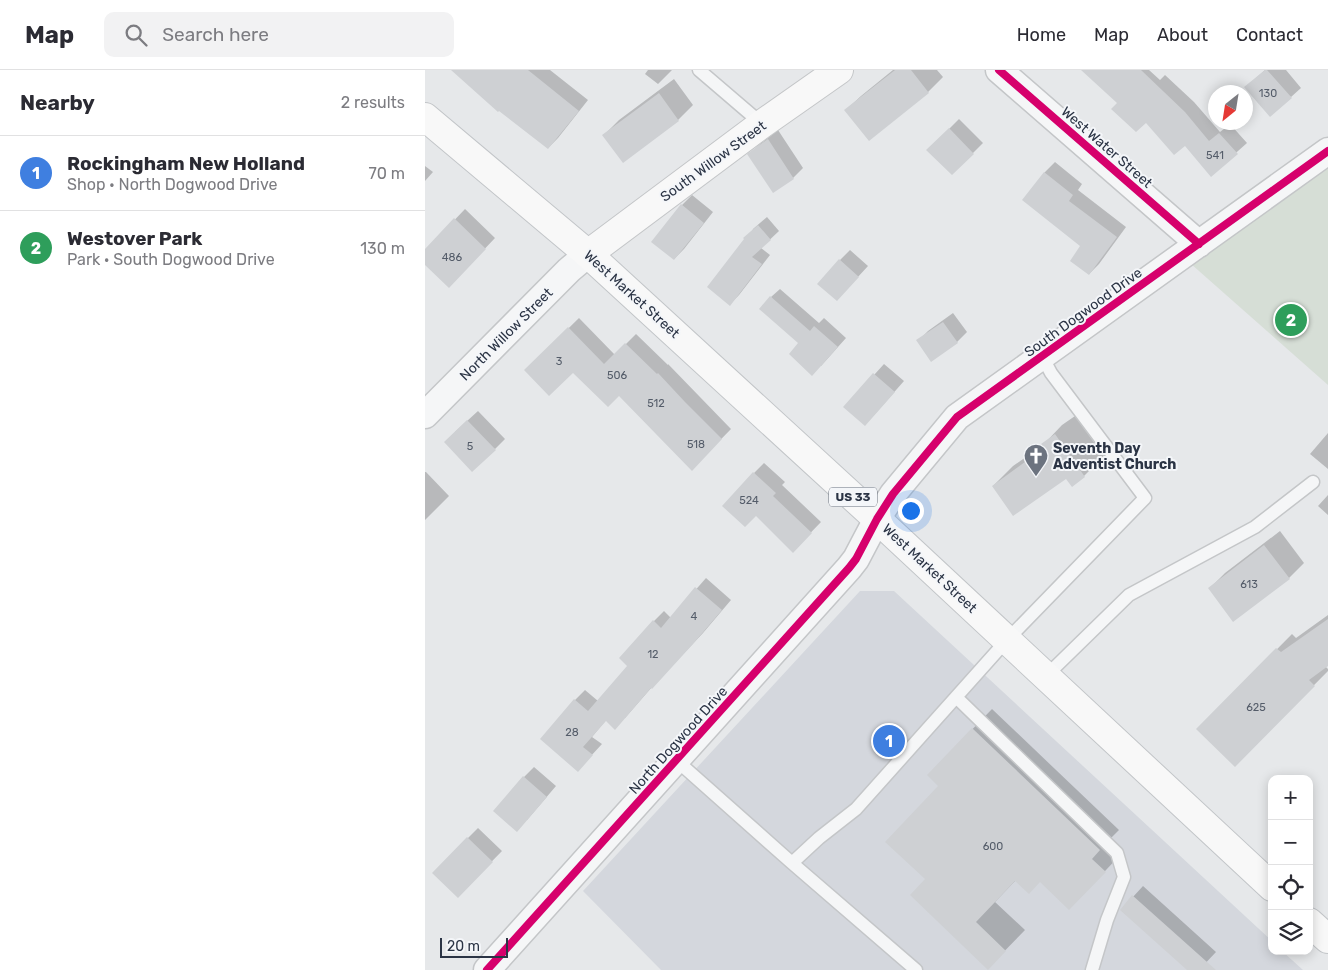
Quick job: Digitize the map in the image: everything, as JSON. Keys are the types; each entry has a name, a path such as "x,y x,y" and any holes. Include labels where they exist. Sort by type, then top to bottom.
{"main road":[{"name":"South Willow Street","path":"587,254 762,124 839,70"},
{"name":"West Market Street","path":"425,117 587,254 877,519 1268,883"},
{"path":"1313,926 1328,939"}],"street":[{"name":"West Water Street","path":"999,70 1199,244"},
{"name":"South Dogwood Drive","path":"877,519 893,494 957,417 1328,150"},
{"name":"North Willow Street","path":"425,415 587,254"},
{"name":"North Dogwood Drive","path":"487,970 849,568 862,549 877,519"}],"lane":[{"path":"699,70 762,124"},
{"path":"791,863 856,809 1007,640 1145,498 1051,373 1042,356"},
{"path":"1046,676 1129,595 1255,527 1313,482"},
{"path":"956,697 1117,853 1124,877 1107,920 1093,970"},
{"path":"676,760 791,863 917,970"}],"shaded area":[{"path":"1328,156 1328,385 1182,256"},
{"path":"860,591 894,591 1268,937 1268,955 1286,955 1303,970 661,970 583,891"}],"building":[{"path":"451,70 528,70 579,111 548,149 498,112"},
{"path":"895,70 911,70 929,93 869,141 844,110"},
{"path":"1081,70 1141,70 1185,112 1209,141 1219,133 1238,154 1211,177 1185,146 1174,155 1146,123 1136,132 1111,109 1117,103"},
{"path":"1267,70 1292,98 1270,117 1253,97 1253,85 1246,85"},
{"path":"659,93 679,121 623,163 602,135"},
{"path":"949,128 974,154 952,175 926,150"},
{"path":"768,139 794,179 773,193 747,154"},
{"path":"1044,172 1073,195 1069,201 1117,237 1089,275 1070,261 1080,246 1022,200"},
{"path":"681,204 704,223 674,260 651,242"},
{"path":"454,218 486,249 449,288 425,265 425,249"},
{"path":"758,225 771,240 752,257 762,264 730,306 707,287 743,238"},
{"path":"839,259 859,277 837,301 817,284"},
{"path":"770,296 810,331 814,326 838,347 812,376 789,354 798,343 759,309"},
{"path":"943,322 958,343 931,362 916,340"},
{"path":"568,327 604,364 625,343 658,373 722,439 692,471 619,396 608,407 573,373 549,396 524,370"},
{"path":"873,373 895,392 865,426 843,407"},
{"path":"467,420 496,450 472,472 444,442"},
{"name":"Seventh Day Adventist Church","path":"1055,434 1085,477 1072,487 1066,479 1013,516 992,486 1044,448 1041,444"},
{"path":"753,472 776,493 773,496 812,533 793,553 756,516 745,527 722,506"},
{"path":"1264,545 1290,579 1233,622 1208,588"},
{"path":"695,587 722,610 615,730 606,721 583,747 593,755 578,772 540,739 574,699 588,711 627,666 619,658 653,620 661,628"},
{"path":"1328,619 1328,666 1309,680 1315,686 1235,767 1196,729 1276,648 1281,652"},
{"path":"972,728 1100,850 1092,859 1106,872 1069,910 1040,882 1029,894 1015,881 976,922 1006,951 988,970 910,895 925,879 885,842 938,786 927,775"},
{"path":"523,776 547,797 517,832 493,811"},
{"path":"467,837 493,862 458,898 432,873"},
{"path":"1132,895 1216,970 1187,970 1120,910"}],"cycle path":[{"path":"999,70 1199,244"},
{"path":"487,970 849,568 893,494 957,417 1328,151"}],"place":[{"name":"Westover Park","path":"1291,320"},
{"name":"Seventh Day Adventist Church","path":"1036,477"},
{"name":"Rockingham New Holland","path":"889,741"}]}
